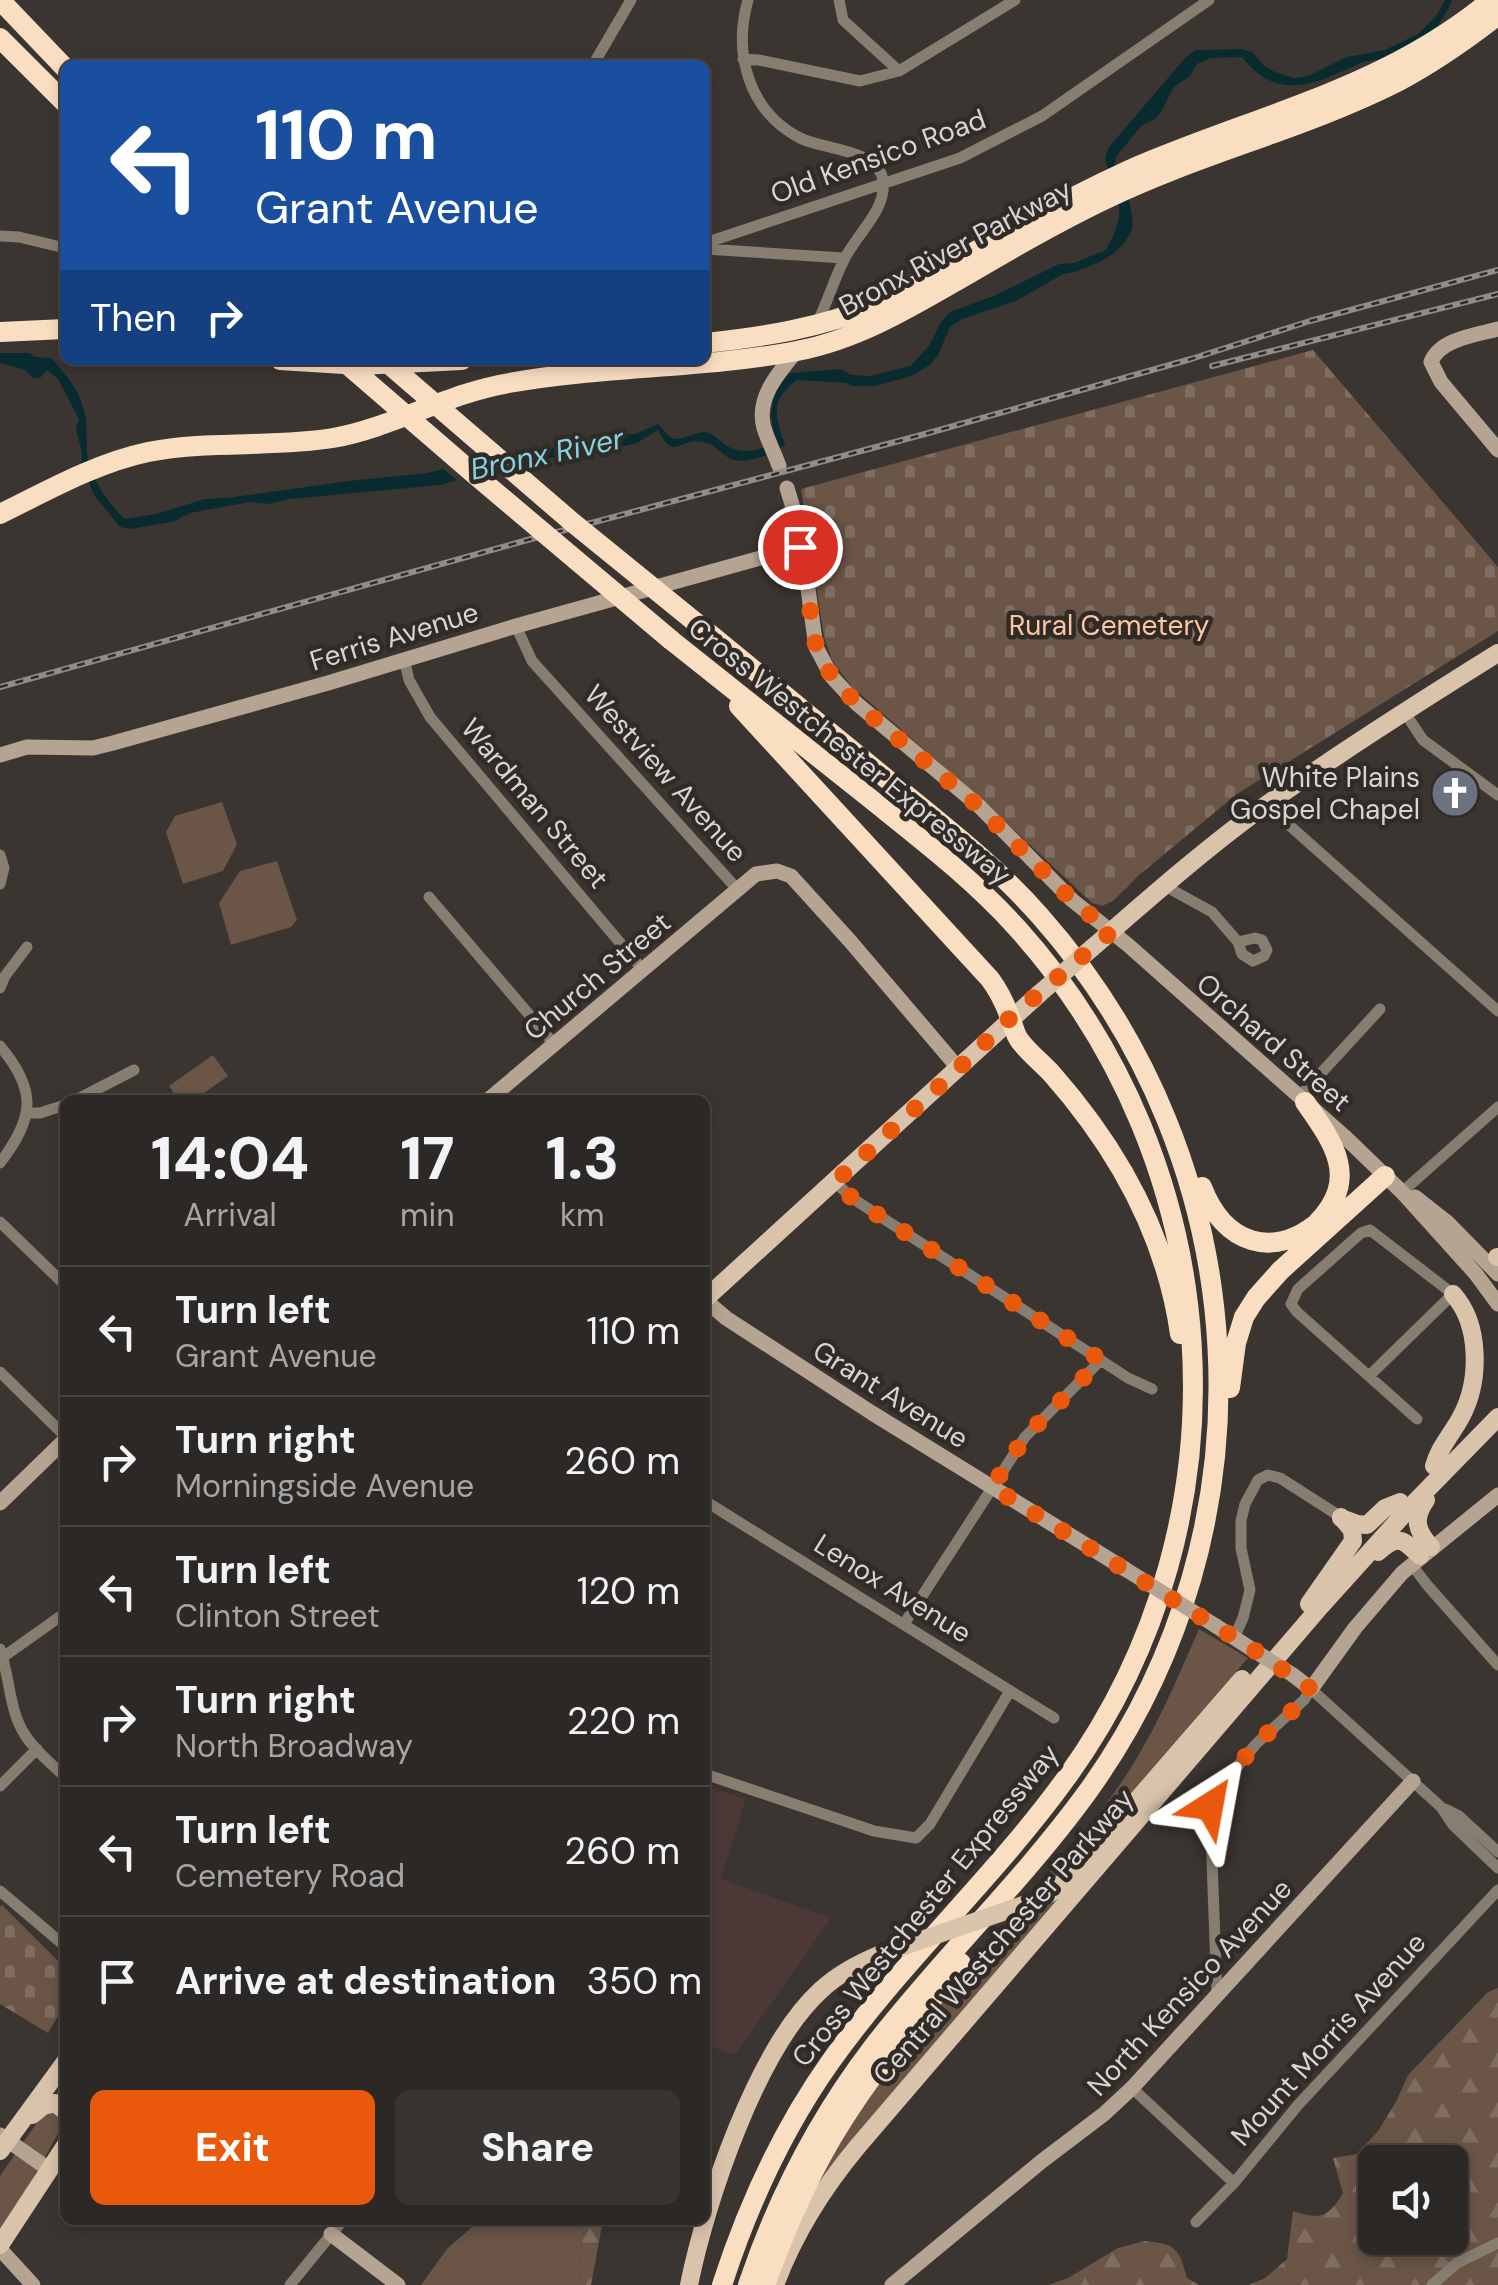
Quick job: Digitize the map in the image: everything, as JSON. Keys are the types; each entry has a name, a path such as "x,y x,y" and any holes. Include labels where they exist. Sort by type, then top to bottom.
{"highway":[{"path":"0,0 60,63"},
{"name":"Bronx River Parkway","path":"710,341 816,325 862,311 910,289 1034,218 1128,180 1196,143 1330,95 1378,73 1440,38 1491,0"},
{"name":"Bronx River Parkway","path":"1128,180 1336,110 1432,62 1498,15"},
{"path":"0,38 60,98"},
{"name":"Bronx River Parkway","path":"710,364 797,351 886,320 1106,190"},
{"path":"0,332 60,330"},
{"name":"Cross Westchester Expressway","path":"348,365 540,531 984,894 1042,956 1092,1026 1140,1118 1177,1232 1193,1352 1187,1471 1161,1591 1130,1670 1069,1774 1016,1843 876,2003 821,2076 759,2186 722,2285"},
{"name":"Cross Westchester Expressway","path":"390,365 518,476 975,852 1038,914 1083,969 1122,1028 1163,1108 1201,1227 1214,1297 1219,1424 1200,1546 1186,1600 1167,1648 1137,1712 1069,1817 896,2019 833,2104 782,2197 748,2285"},
{"name":"Bronx River Parkway","path":"0,514 68,481 142,454 344,436 389,424 466,393 512,382 698,365"},
{"path":"677,644 990,979 1018,1040 1052,1074 1111,1150 1150,1224 1168,1279 1180,1330 1187,1471"},
{"path":"1302,1100 1334,1144 1340,1166 1339,1187 1331,1207 1317,1223"},
{"path":"1187,1174 1201,1184 1210,1207 1222,1222 1248,1239 1270,1242 1289,1239 1317,1223 1382,1172"},
{"path":"1219,1424 1229,1408 1236,1342 1256,1298 1382,1172"},
{"path":"765,2285 800,2198 851,2108 978,1941 1034,1858"}],"main road":[{"path":"710,1295 1010,1018 1186,868 1268,804 1498,654"},
{"path":"1421,1556 1421,1536 1416,1526 1420,1509 1429,1497 1438,1452 1464,1413 1475,1366 1466,1314 1453,1294"},
{"name":"Central Westchester Parkway","path":"710,2208 725,2161 776,2047 820,1990 850,1968 881,1954 1051,1893 1077,1869 1498,1402"},
{"name":"Central Westchester Parkway","path":"775,2285 806,2218 846,2160 1400,1502 1498,1417"},
{"path":"1341,1517 1366,1524 1385,1508 1400,1502"},
{"path":"1314,1606 1353,1541 1352,1530 1341,1517"},
{"path":"1314,1606 1347,1584 1389,1542 1406,1542 1421,1556"},
{"path":"7,2138 60,2069"},
{"path":"7,2138 48,2104 60,2108"},
{"path":"0,2247 60,2154"},
{"name":"Central Westchester Parkway","path":"689,2285 704,2225"}],"street":[{"path":"596,60 630,0"},
{"path":"748,0 741,33 747,75 760,101 795,136 868,159 879,169 884,183 881,200 844,258 816,325 781,368 764,403 762,417 778,462"},
{"path":"839,0 843,20 900,71"},
{"path":"744,58 860,81 900,71 1015,0"},
{"name":"Old Kensico Road","path":"710,244 960,158 1010,134 1209,0"},
{"path":"0,236 60,247"},
{"name":"Old Kensico Road","path":"710,246 844,258"},
{"path":"1498,328 1440,348 1430,362 1441,382 1498,450"},
{"name":"Orchard Street","path":"787,488 816,646 832,677 856,703 978,806 1072,900 1402,1192 1493,1264"},
{"name":"Ferris Avenue","path":"0,756 28,748 93,748 800,547"},
{"name":"Westview Avenue","path":"516,626 532,661 737,890 762,872 777,871 791,876 959,1068"},
{"name":"Wardman Street","path":"404,659 409,680 430,717 644,970"},
{"path":"1404,713 1422,740 1498,795"},
{"path":"1268,804 1498,1011"},
{"path":"0,855 4,868 0,884"},
{"path":"1186,868 1192,900"},
{"path":"1166,886 1212,912 1238,942"},
{"name":"Church Street","path":"494,1095 737,890"},
{"path":"429,897 554,1045"},
{"path":"0,988 28,947"},
{"path":"1302,1100 1380,1009"},
{"path":"0,1046 15,1064 29,1101 22,1131 0,1163"},
{"path":"86,1095 134,1070"},
{"path":"1402,1192 1498,1106"},
{"path":"28,1113 60,1107"},
{"path":"835,1182 852,1198 1136,1383 1152,1389"},
{"name":"Orchard Street","path":"1402,1192 1416,1197 1493,1264 1498,1304"},
{"path":"0,1222 60,1280"},
{"path":"1417,1418 1291,1304 1298,1288 1361,1233 1370,1230 1453,1294"},
{"path":"1369,1376 1453,1294 1493,1264"},
{"name":"Grant Avenue","path":"710,1304 742,1328 1293,1675 1413,1781 1498,1868"},
{"path":"904,1624 1025,1437 1101,1360"},
{"path":"0,1372 60,1433"},
{"path":"0,1503 60,1443"},
{"path":"1234,1638 1244,1618 1250,1590 1241,1548 1241,1521 1258,1480 1268,1475 1280,1478 1341,1517"},
{"path":"1217,1995 1212,1800 1256,1744 1304,1700 1380,1598 1421,1556 1498,1495"},
{"name":"Lenox Avenue","path":"710,1504 1054,1718"},
{"path":"1421,1556 1428,1586 1498,1665"},
{"path":"60,1617 1,1653 23,1733 60,1772"},
{"path":"710,1776 874,1830 916,1838 930,1824 1010,1691"},
{"path":"0,1786 38,1750"},
{"name":"North Kensico Avenue","path":"892,2285 1132,2088 1413,1781"},
{"name":"Grant Avenue","path":"1441,1808 1459,1816 1498,1852"},
{"name":"Mount Morris Avenue","path":"1196,2222 1234,2183 1298,2105 1498,1890"},
{"path":"0,1891 60,1942"},
{"path":"1132,2088 1234,2183"},
{"path":"7,2138 50,2170"},
{"path":"290,2285 338,2225"},
{"path":"330,2234 398,2285"},
{"path":"1432,2285 1457,2262 1498,2243"},
{"path":"0,2247 30,2281"},
{"path":"0,2274 30,2281"}],"shaded area":[{"path":"710,1788 746,1799 721,1879 831,1918 735,2055 710,2046"}],"green space":[{"name":"Rural Cemetery","path":"1313,350 1498,567 1498,631 1237,794 1113,901 1102,906 1092,903 981,799 851,686 832,660 824,637 801,489"},
{"path":"222,802 237,844 223,871 183,884 166,832 175,816"},
{"path":"277,861 297,920 291,927 231,945 219,903 240,871"},
{"path":"213,1055 228,1076 201,1095 175,1095 169,1086"},
{"path":"1199,1629 1248,1658 1064,1870 1033,1892 1127,1774 1163,1710"},
{"path":"1072,1886 802,2209 839,2138 945,1994 1009,1919"},
{"path":"0,1907 60,1963 60,2013 48,2033 0,2004"},
{"path":"1498,1988 1498,2285 1249,2285 1265,2278 1287,2259 1293,2211 1322,2215 1333,2208 1343,2193 1333,2158 1358,2153 1358,2255 1468,2255 1468,2145 1365,2145 1396,2102 1408,2075 1488,1992"},
{"path":"60,2089 60,2130 0,2228 0,2176"},
{"path":"474,2225 583,2225 579,2285 421,2285 447,2249"},
{"path":"583,2225 602,2225 591,2285 579,2285"},
{"path":"1145,2241 1175,2249 1187,2278 1199,2285 1049,2285 1118,2248"}],"water":[{"name":"Bronx River","path":"1445,0 1452,0 1443,18 1417,42 1390,56 1301,85 1271,81 1242,57 1210,58 1197,64 1190,76 1174,87 1155,119 1142,125 1116,157 1133,222 1125,242 1114,253 1063,274 1016,301 962,319 950,327 930,365 911,376 875,386 797,380 778,402 785,445 759,458 731,459 703,442 673,447 658,430 637,443 591,454 525,460 440,485 268,504 250,502 131,529 120,527 94,495 81,463 76,429 79,419 58,379 47,370 40,378 33,378 25,370 0,363 0,353 30,353 51,358 65,374 84,410 91,470 124,519 205,499 427,473 532,448 600,443 658,424 673,438 703,432 735,449 759,449 775,441 771,414 774,395 790,373 840,369 851,375 870,376 910,366 929,346 950,312 1059,264 1074,263 1106,250 1119,213 1105,158 1109,147 1196,50 1243,49 1275,72 1294,78 1308,76 1347,57 1385,50 1418,34 1437,15"}],"pier":[{"path":"512,447 533,465 461,484 439,465"}],"railway":[{"path":"0,687 925,434 1498,270"},
{"path":"1212,366 1498,294"}],"place":[{"name":"White Plains Gospel Chapel","path":"1455,793"}],"route":[{"path":"800,547 816,646 832,677 856,703 978,806 1072,900 1111,932 1010,1018 835,1182 852,1198 1101,1360 1025,1437 992,1487 1311,1689 1256,1744 1218,1790 1210,1806"}]}
